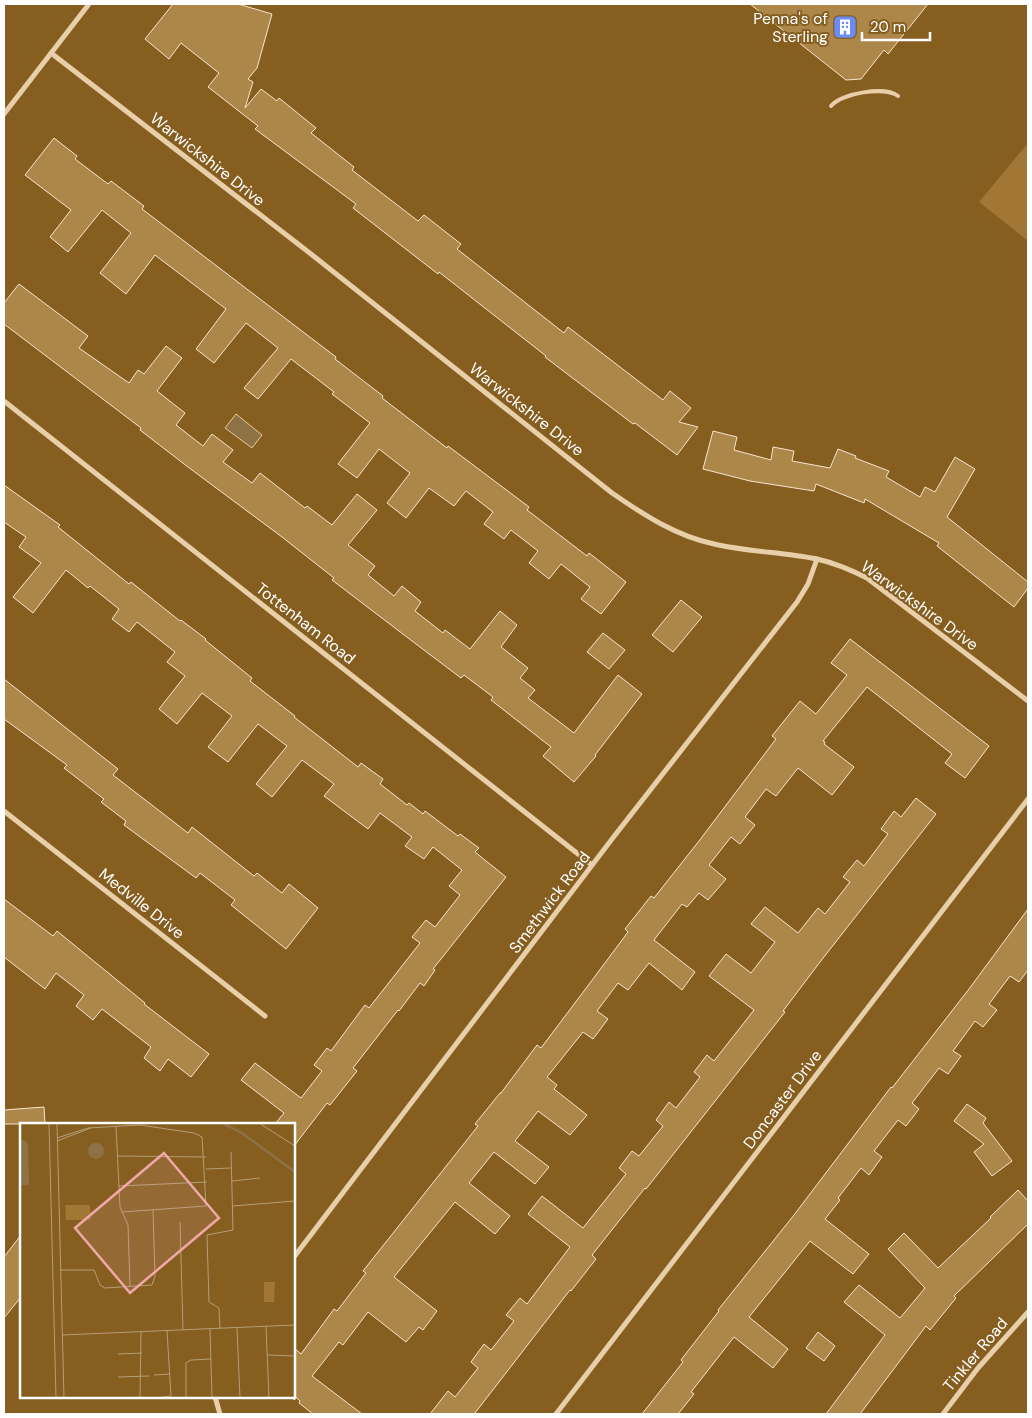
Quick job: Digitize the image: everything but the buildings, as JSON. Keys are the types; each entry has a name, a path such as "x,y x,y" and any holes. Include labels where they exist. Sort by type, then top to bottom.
{"street":[{"path":"4,114 89,4"},
{"name":"Warwickshire Drive","path":"51,54 311,254 612,493 646,516 675,532 714,544 816,559 846,568 867,578 1028,701"},
{"name":"Tottenham Road","path":"4,401 592,865"},
{"name":"Smethwick Road","path":"295,1256 592,865 796,602 808,584 816,559"},
{"name":"Doncaster Drive","path":"556,1414 1028,799"},
{"name":"Medville Drive","path":"4,811 265,1016"},
{"name":"Tinkler Road","path":"942,1414 978,1368 1028,1312"},
{"path":"215,1398 220,1414"}],"lane":[{"path":"831,106 834,102 846,96 864,92 894,93 898,96"}],"shaded area":[{"path":"1028,143 1028,241 979,202"},
{"path":"236,414 262,435 252,448 225,428"}],"place":[{"name":"Penna's of Sterling","path":"845,27"}]}
